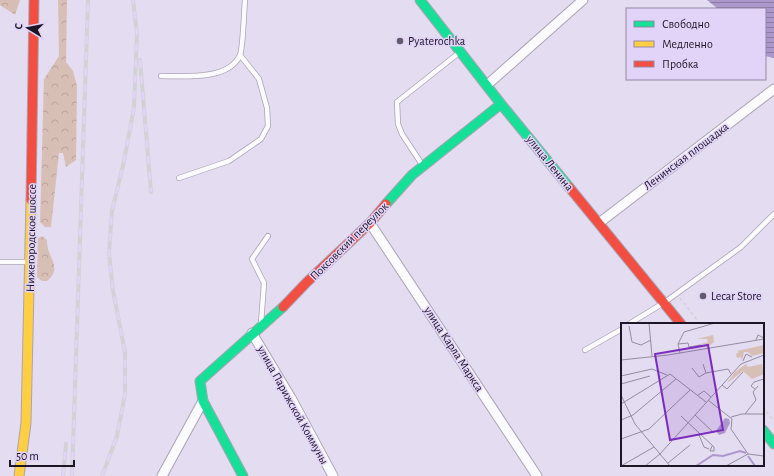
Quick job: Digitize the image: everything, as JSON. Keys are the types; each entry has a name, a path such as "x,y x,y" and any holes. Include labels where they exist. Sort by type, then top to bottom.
{"street":[{"name":"Нижегородское шоссе","path":"19,476 26,423 31,262 34,0"},
{"name":"улица Ленина","path":"420,0 501,104 681,323"},
{"path":"487,85 583,0"},
{"name":"Ленинская площадка","path":"599,223 774,89"},
{"name":"Поксовский переулок","path":"203,402 200,381 261,324 287,304 307,282 370,223 412,175 501,104"},
{"name":"улица Карла Маркса","path":"370,223 537,476"},
{"name":"улица Парижской Коммуны","path":"252,333 291,398 333,476"},
{"path":"162,476 203,402"},
{"path":"203,402 243,476"},
{"path":"764,431 774,444"}],"lane":[{"path":"160,76 207,76 230,67 240,55 245,0"},
{"path":"424,166 402,134 398,124 397,102 461,51"},
{"path":"179,178 229,161 260,140 268,126 267,108 259,78 240,55"},
{"path":"631,323 665,302 741,247 774,214"},
{"path":"261,324 264,283 252,259 268,236"},
{"path":"0,262 31,262"},
{"path":"585,350 621,329"}],"path":[{"path":"677,293 699,323"},
{"path":"764,408 774,421"}],"green space":[{"path":"0,0 20,0 15,15 0,5"},
{"path":"58,0 67,0 66,62 73,71 77,86 76,160 66,167 63,153 59,153 51,227 45,227 40,222 44,79 59,56"},
{"path":"42,236 47,240 47,246 54,266 52,276 47,281 42,281 37,277 38,238"}],"shaded area":[{"path":"707,0 774,0 774,58 766,56 766,8 717,8"}],"railway":[{"path":"72,476 88,0"},
{"path":"102,476 117,436 125,394 125,352 113,291 109,253 112,211 124,161 134,107 137,34 133,0"},
{"path":"140,60 151,192"},
{"path":"63,476 66,444"}],"traffic: fast":[{"path":"420,0 501,104 569,187"},
{"path":"386,204 412,175 501,104"},
{"path":"243,476 203,401 200,381 283,307"},
{"path":"764,431 774,444"}],"traffic: slow":[{"path":"19,476 26,423 31,200"}],"traffic: jam":[{"path":"31,200 34,0"},
{"path":"569,187 680,323"},
{"path":"283,307 307,282 370,223 386,204"}],"place":[{"name":"Pyaterochka","path":"400,41"},
{"name":"Lecar Store","path":"703,296"}]}
